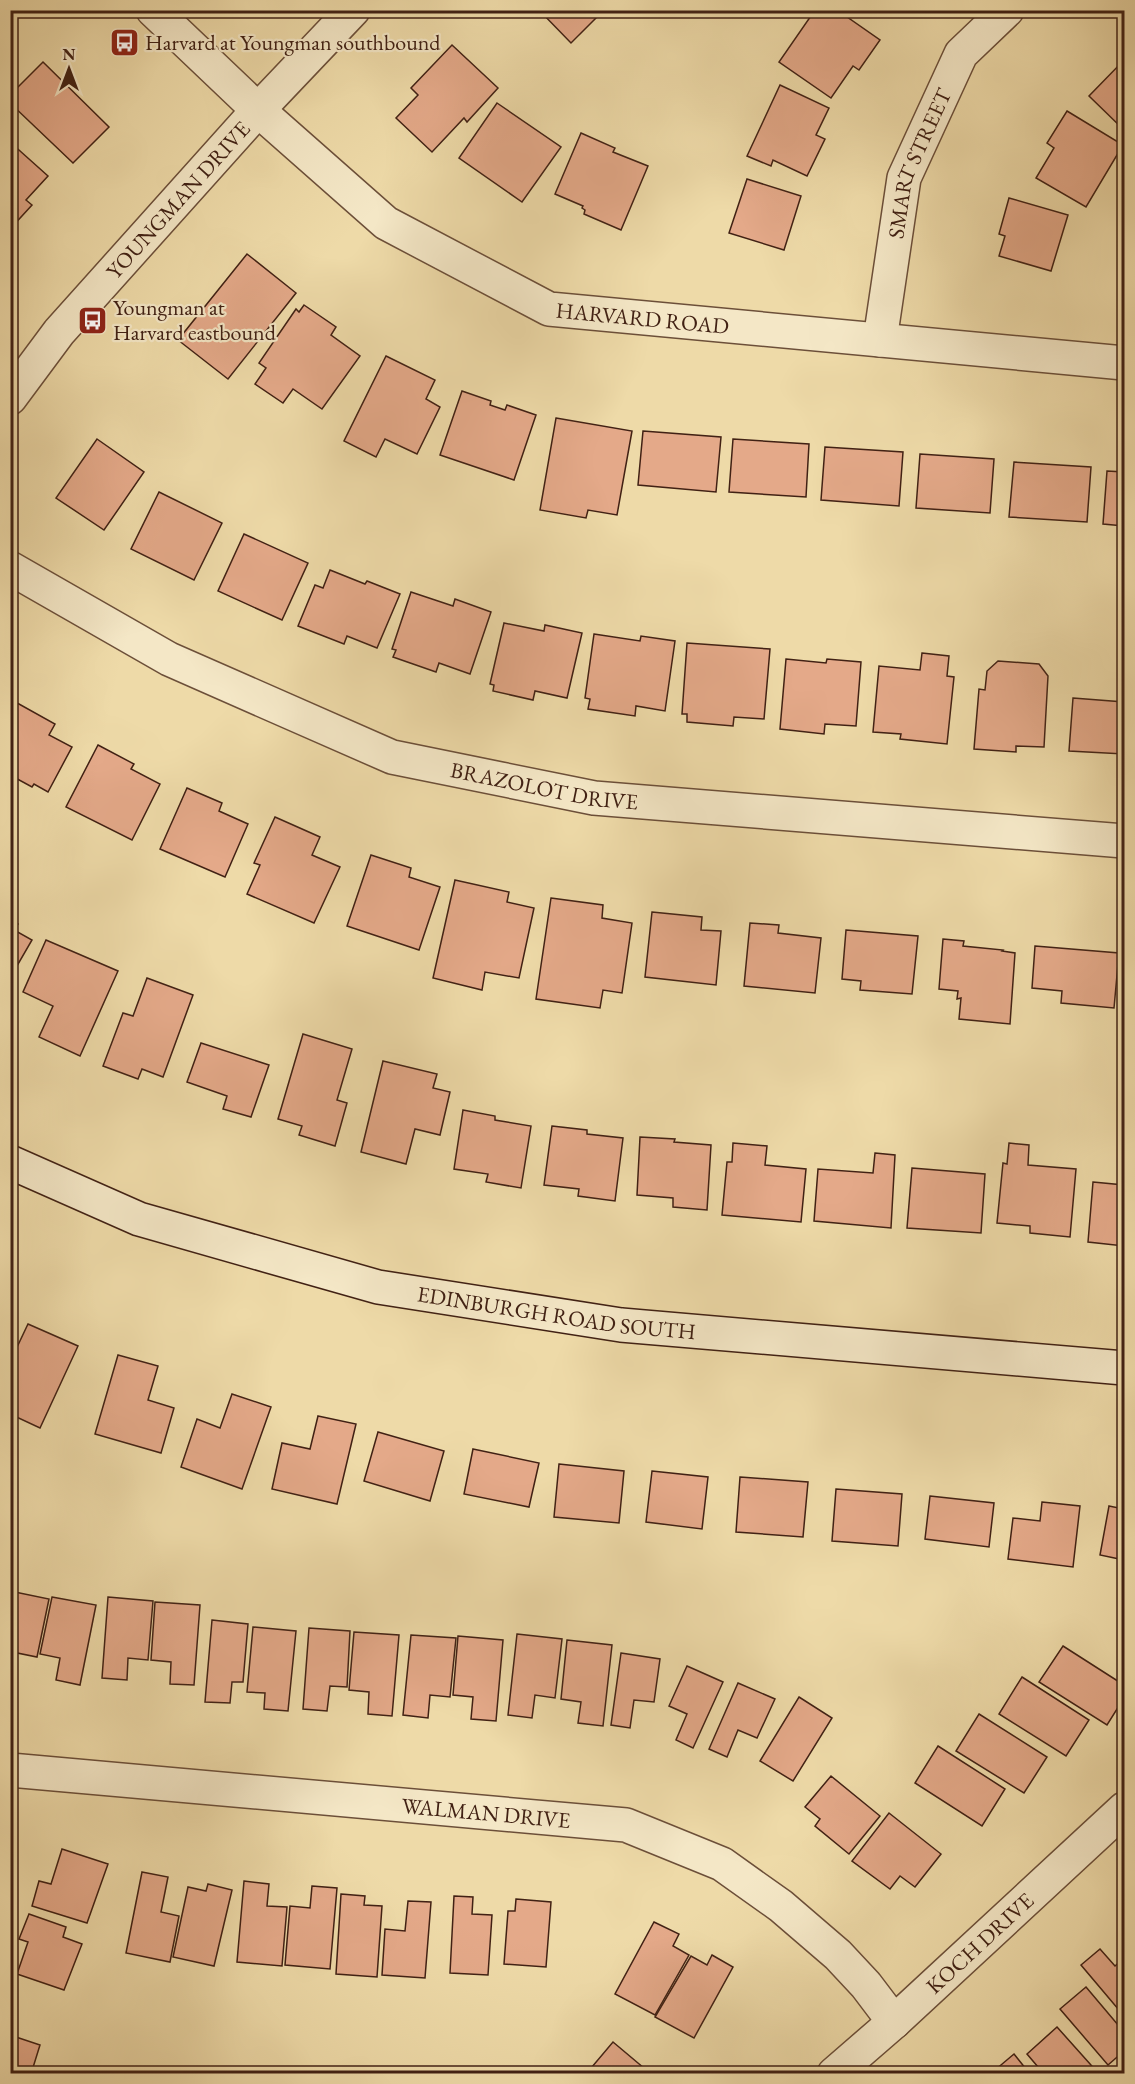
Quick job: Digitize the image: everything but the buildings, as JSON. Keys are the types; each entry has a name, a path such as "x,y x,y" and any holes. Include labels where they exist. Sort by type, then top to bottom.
{"street":[{"name":"HARVARD ROAD","path":"153,10 258,110 386,223 549,309 1125,363"},
{"name":"YOUNGMAN DRIVE","path":"10,398 59,332 258,110 353,10"},
{"name":"SMART STREET","path":"880,340 904,178 961,54 1007,10"},
{"name":"BRAZOLOT DRIVE","path":"10,568 169,659 392,757 594,798 1125,841"},
{"name":"EDINBURGH ROAD SOUTH","path":"10,1162 139,1218 378,1287 621,1325 1125,1368"},
{"name":"WALMAN DRIVE","path":"10,1770 626,1825 722,1864 782,1906 838,1955 866,1985 894,2022"},
{"name":"KOCH DRIVE","path":"834,2073 894,2022 1125,1809"}],"place":[{"name":"Harvard at Youngman southbound","path":"124,42"},
{"name":"Youngman at Harvard eastbound","path":"92,320"}]}
